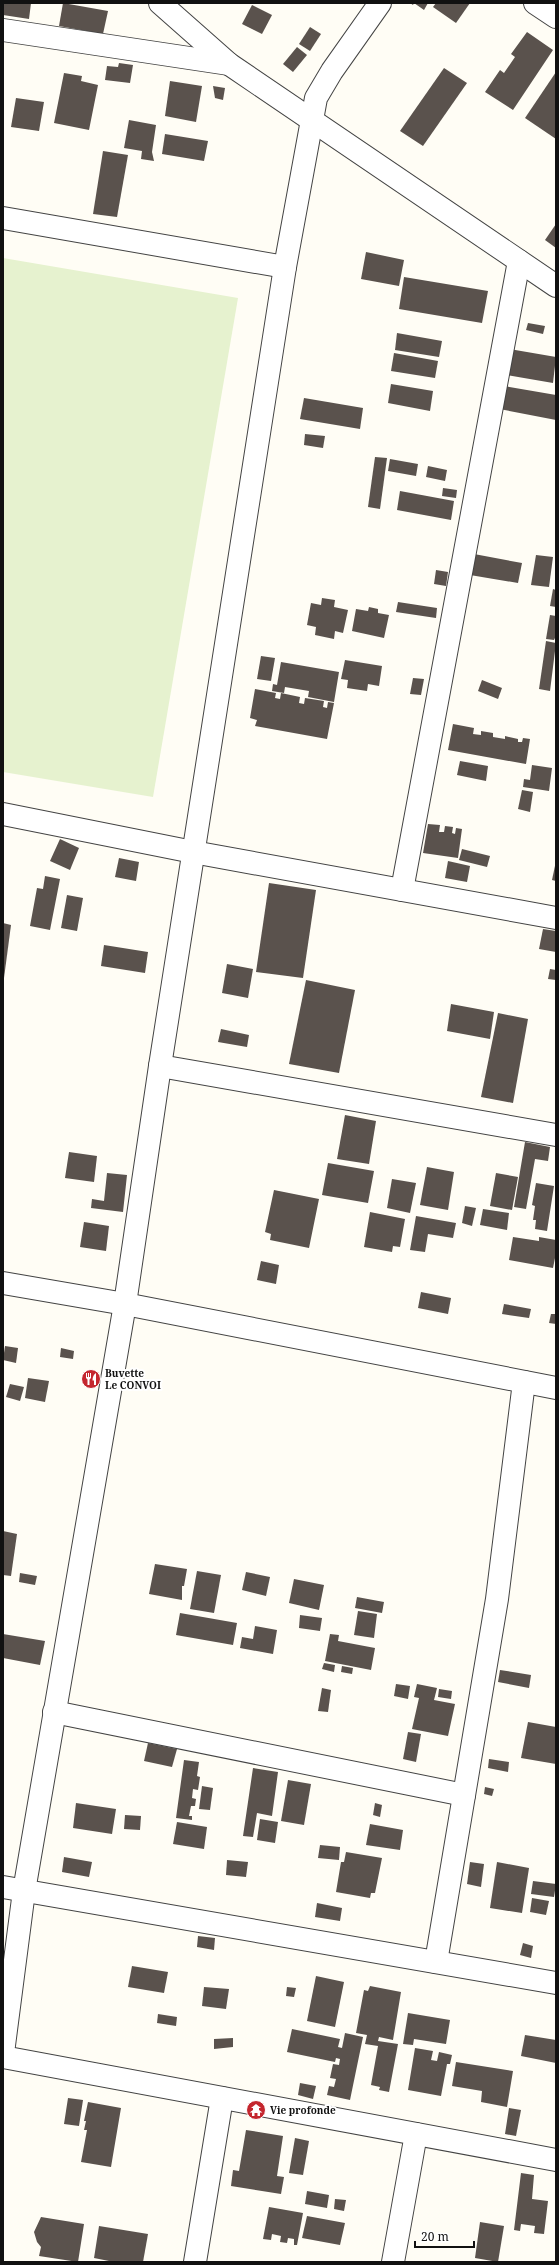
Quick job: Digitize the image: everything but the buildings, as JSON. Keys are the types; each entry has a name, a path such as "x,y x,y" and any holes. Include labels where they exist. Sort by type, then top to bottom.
{"street":[{"path":"160,3 229,64 556,286"},
{"path":"3,2053 24,1891 125,1304 193,852 285,267 316,98 332,71 380,3"},
{"path":"535,3 556,17"},
{"path":"3,30 229,64"},
{"path":"3,218 285,267"},
{"path":"402,890 520,261"},
{"path":"3,814 193,852 556,918"},
{"path":"160,1066 556,1135"},
{"path":"3,1283 125,1304 556,1388"},
{"path":"436,1962 497,1599 524,1382"},
{"path":"54,1712 464,1795"},
{"path":"3,1887 556,1983"},
{"path":"3,2058 556,2160"},
{"path":"196,2262 222,2098"},
{"path":"393,2262 416,2134"}],"green space":[{"path":"3,258 238,298 153,797 3,772"}],"place":[{"name":"Buvette Le CONVOI","path":"91,1379"},
{"name":"Vie profonde","path":"256,2110"}]}
